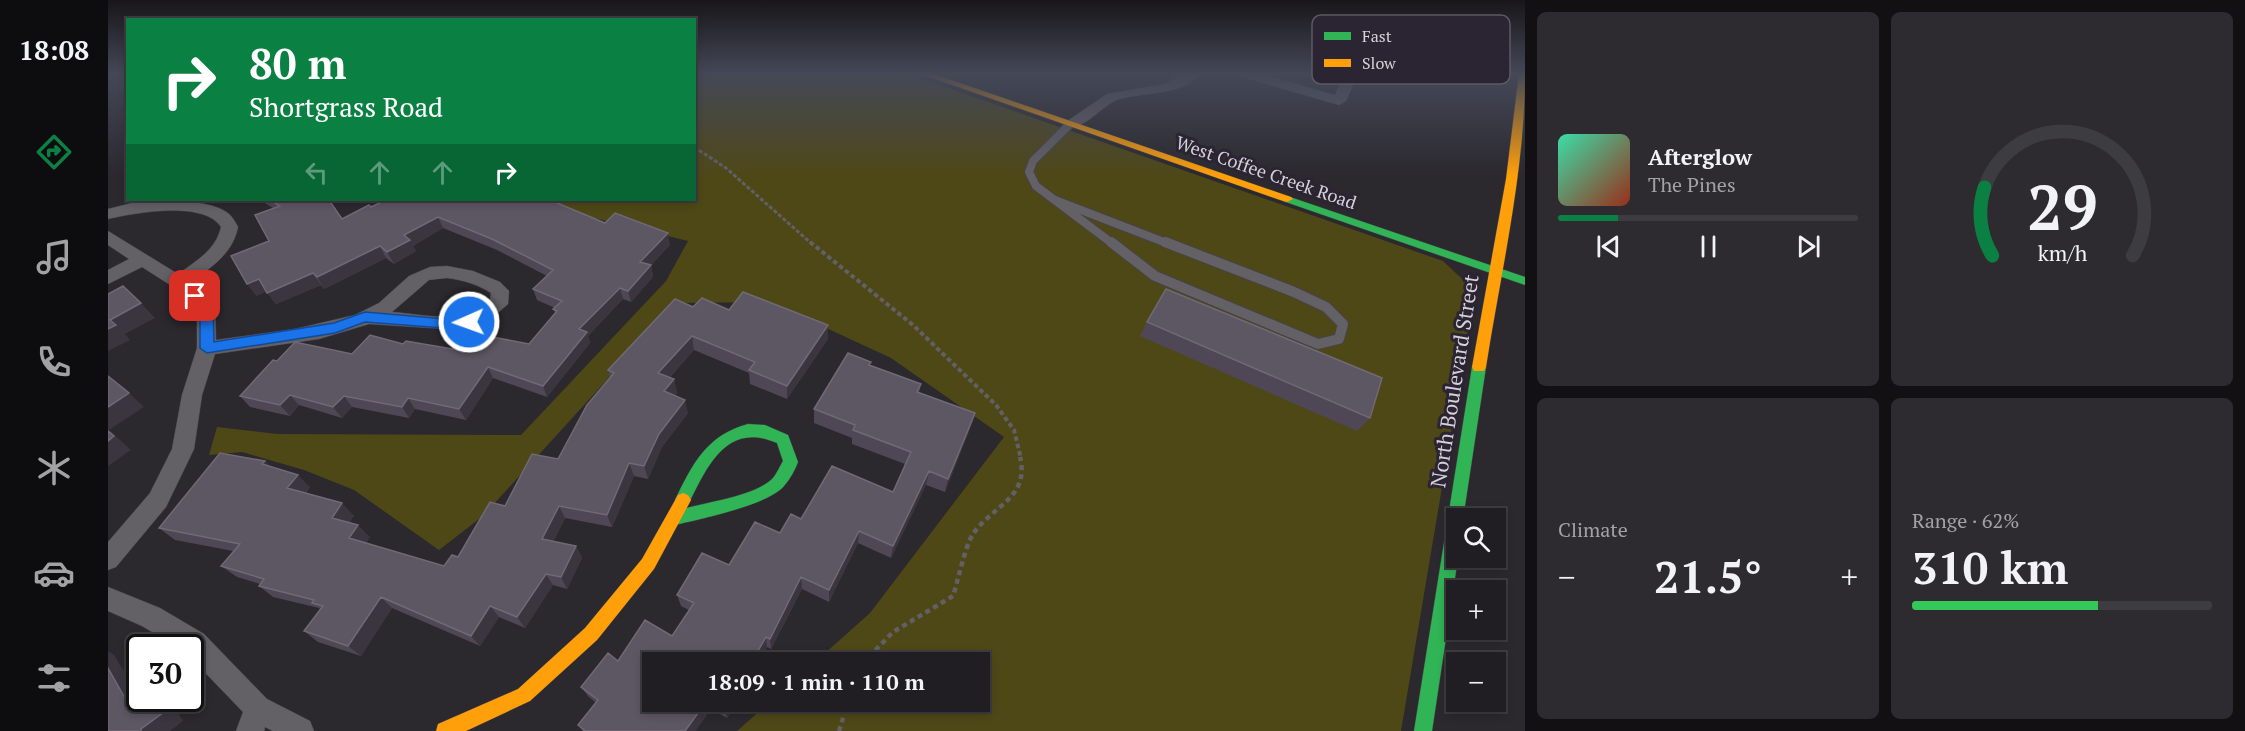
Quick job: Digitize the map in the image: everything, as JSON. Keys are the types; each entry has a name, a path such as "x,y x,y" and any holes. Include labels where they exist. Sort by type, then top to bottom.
{"street":[{"name":"West Coffee Creek Road","path":"1024,108 1525,281"},
{"path":"1070,124 1095,108"},
{"name":"North Boulevard Street","path":"1423,731 1494,270 1511,179 1520,108"},
{"path":"108,214 153,206 215,211 225,216 230,225 227,239 214,255 178,282"},
{"path":"108,237 178,282 206,305 207,348 192,395 183,449 158,500 108,559"},
{"path":"108,278 143,259"},
{"path":"207,348 335,328 365,317 379,312 428,274 446,271 484,282 500,291 500,304 486,315 469,322 457,324 365,317"},
{"path":"445,731 524,695 591,634 648,564 675,518 690,485 715,445 729,435 746,430 764,429 783,439 791,462 784,476 771,488 696,514 675,518"},
{"path":"108,599 151,617 195,643 254,720 300,731"}],"lane":[{"path":"1054,200 1294,292 1326,307 1343,324 1340,339 1318,344 1155,276 1054,200 1036,186 1029,172 1033,161 1070,124"}],"path":[{"path":"696,148 704,151 726,168 813,245 913,325 996,405 1014,430 1024,473 1019,488 972,535 953,596 902,624 875,644 870,652"},
{"path":"839,731 845,712"}],"shaded area":[{"path":"696,108 1006,108 1443,261 1475,291 1401,731 737,731 759,712 990,712 990,652 826,652 870,613 1004,437 891,358 770,302 677,303 483,516 439,550 354,490 304,470 242,452 209,455 217,427 277,434 521,435 666,281 688,241 525,201 696,201"}],"building":[{"path":"272,201 330,201 342,219 369,205 371,207 384,201 552,201 605,223 615,213 668,233 640,262 651,265 628,291 620,288 579,329 587,332 543,386 488,367 459,409 408,398 402,407 344,396 333,407 290,395 280,405 240,396 273,360 277,361 295,342 352,354 370,335 403,344 406,341 470,352 482,335 529,344 557,311 553,309 562,301 533,289 553,270 492,239 438,217 404,235 410,240 387,252 380,246 317,277 313,273 267,293 259,279 247,284 231,256 269,241 255,215 280,206"},
{"path":"123,286 141,303 110,320 116,325 108,329 108,294"},
{"path":"1166,289 1382,378 1370,418 1147,322"},
{"path":"743,292 828,325 787,386 749,370 755,362 692,336 658,373 674,379 664,391 685,400 659,434 644,466 629,463 607,515 559,506 542,539 576,546 561,577 546,574 517,617 490,606 471,636 381,597 348,646 304,631 323,606 312,603 314,600 259,586 264,579 221,566 240,544 159,528 220,453 265,461 262,464 298,475 287,488 342,503 332,518 358,525 349,538 444,566 452,555 458,557 490,502 505,506 532,454 558,459 587,405 614,373 608,370 675,299 693,307 702,298 729,310"},
{"path":"848,353 871,362 869,365 921,384 917,392 975,413 948,479 929,471 893,546 859,531 829,590 801,577 770,639 766,637 757,652 642,652 642,712 699,712 685,731 585,731 578,725 598,700 581,687 608,653 618,661 645,620 672,636 694,603 677,595 702,553 729,565 755,522 780,533 791,514 801,519 832,466 893,492 911,452 853,430 855,425 814,409"},
{"path":"108,376 129,393 108,407"},
{"path":"108,431 114,436 108,441"},
{"path":"108,668 126,700 126,712 164,712 141,731 108,731"}],"traffic: fast":[{"path":"1287,199 1525,281"},
{"path":"1423,731 1479,367"},
{"path":"675,518 724,506 762,493 778,483 791,462 783,439 765,431 748,430 734,434 721,442 709,455 690,484 683,500"}],"traffic: slow":[{"path":"1025,108 1287,199"},
{"path":"1479,367 1511,179 1520,108"},
{"path":"445,731 524,695 591,634 648,564 683,500"}],"route":[{"path":"195,296 206,305 207,348 335,328 365,317 457,324 469,322"}]}
